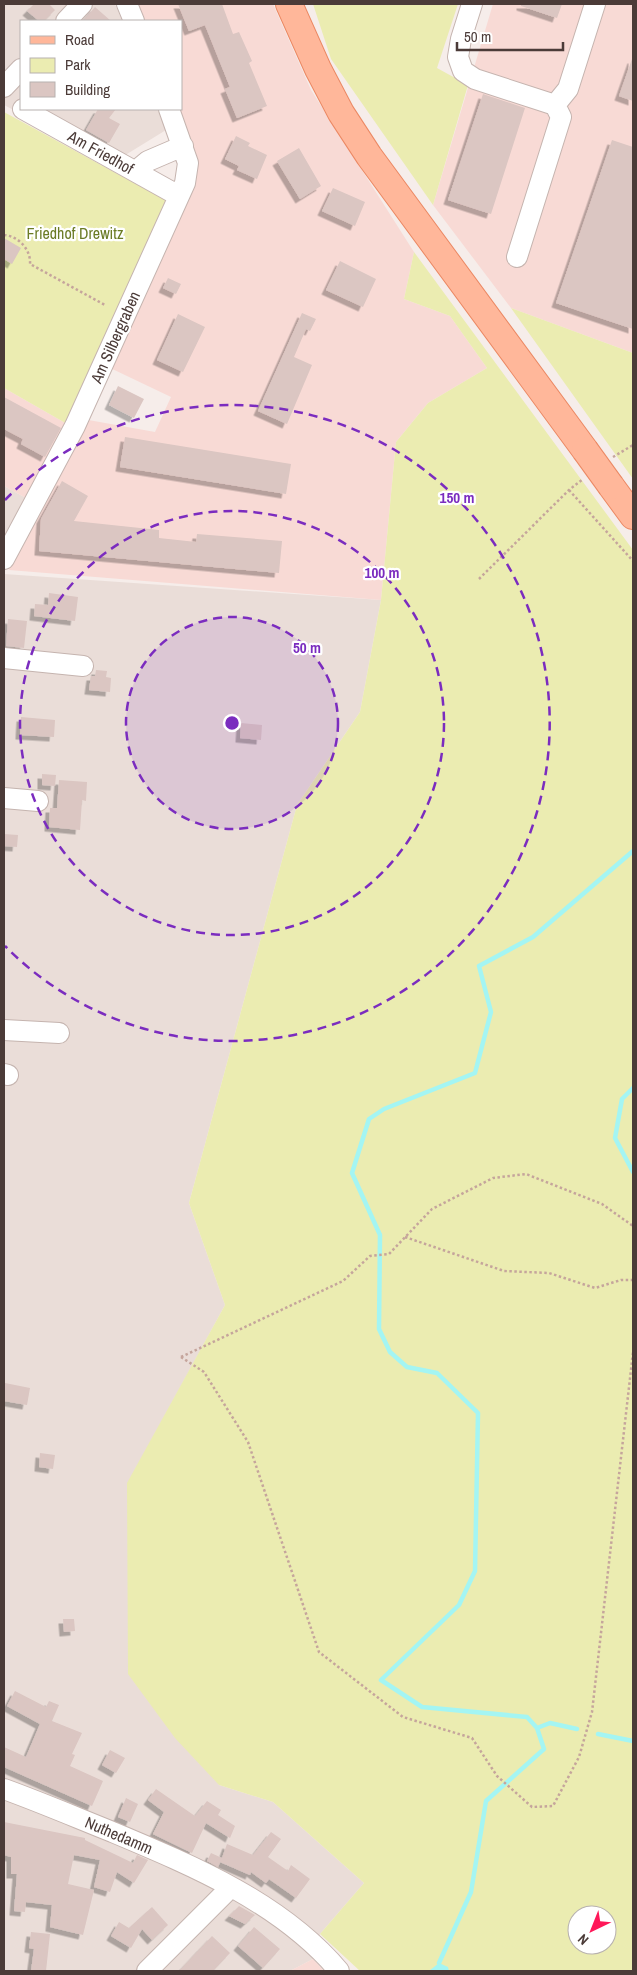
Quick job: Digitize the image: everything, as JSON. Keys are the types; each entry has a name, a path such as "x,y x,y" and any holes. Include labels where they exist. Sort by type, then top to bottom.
{"main road":[{"path":"289,4 318,69 342,113 369,156 595,470 633,516"}],"street":[{"path":"67,20 82,4"},
{"path":"127,4 134,20"},
{"path":"472,4 461,38 458,57 463,71 469,76 555,106 561,117 517,257"},
{"path":"555,106 568,89 596,4"},
{"path":"4,87 20,70"},
{"name":"Am Friedhof","path":"4,98 20,107"},
{"name":"Am Friedhof","path":"26,110 179,196"},
{"name":"Am Silbergraben","path":"4,558 75,426 184,184 188,163 184,146 169,110"},
{"path":"136,171 148,161 184,146"},
{"path":"4,658 83,666"},
{"path":"4,798 38,801"},
{"path":"4,1030 59,1033"},
{"name":"Nuthedamm","path":"4,1789 150,1848 231,1887 280,1918 314,1946 335,1970"},
{"path":"147,1971 231,1887"}],"path":[{"path":"4,235 10,236 23,244 31,258 30,264 106,305"},
{"path":"610,458 633,445"},
{"path":"479,579 569,490 595,470"},
{"path":"569,490 633,561"},
{"path":"633,1226 602,1204 526,1174 493,1178 432,1209 388,1254 370,1256 343,1281 181,1357 204,1372 248,1442 319,1652 402,1717 472,1738 497,1776 532,1807 553,1806 578,1757 592,1712 633,1352"},
{"path":"405,1237 504,1271 549,1273 595,1288 621,1280 633,1280"}],"shaded area":[{"path":"4,4 115,4 122,20 20,20 20,110 158,110 166,130 114,162 4,105"},
{"path":"133,4 273,4 311,90 414,252 404,299 450,316 487,368 428,403 396,442 381,600 9,570 83,419 155,432 171,397 106,366 185,193 178,110 182,110 182,20 140,20"},
{"path":"493,4 633,4 633,353 511,308 433,205"},
{"path":"4,388 67,424 26,498 4,486"},
{"path":"4,486 26,498 4,541"},
{"path":"4,574 381,600 360,712 297,805 189,1203 225,1305 128,1483 219,1785 273,1802 364,1883 320,1934 313,1959 290,1971 4,1971"},
{"path":"313,1959 324,1971 290,1971"}],"green space":[{"path":"313,4 458,4 437,68 468,85 433,205 331,59"},
{"name":"Friedhof Drewitz","path":"4,112 167,201 67,424 4,388"},
{"path":"414,252 633,550 633,1971 360,1971 320,1934 364,1883 273,1802 219,1785 175,1738 128,1674 127,1483 225,1305 189,1203 297,805 360,712 381,600 396,442 428,403 487,368 450,316 404,299"},
{"path":"511,308 633,353 633,479"}],"water":[{"path":"439,1963 448,1967 449,1971 429,1971"}],"building":[{"path":"34,4 49,4 55,10 45,20 38,20 27,11"},
{"path":"178,4 222,4 233,34 239,32 252,61 249,63 267,106 237,118 225,89 230,87 205,25 189,31"},
{"path":"521,4 562,4 557,18 521,6"},
{"path":"95,7 110,20 84,20"},
{"path":"633,59 633,101 619,96"},
{"path":"483,94 525,108 491,214 448,200"},
{"path":"97,110 115,110 109,118 120,124 109,143 86,130"},
{"path":"236,136 250,143 248,146 267,155 257,179 237,170 239,166 225,159"},
{"path":"612,140 633,147 633,329 556,303"},
{"path":"299,148 321,186 300,199 277,161"},
{"path":"333,188 365,202 355,226 322,211"},
{"path":"4,238 21,248 12,264 4,259"},
{"path":"340,261 376,279 363,307 326,290"},
{"path":"168,278 181,284 176,294 163,288"},
{"path":"302,313 316,319 310,331 306,329 294,357 312,365 287,424 258,411"},
{"path":"178,314 205,327 183,372 157,360"},
{"path":"118,386 144,399 134,418 109,405"},
{"path":"4,397 61,428 45,457 21,444 23,439 4,429"},
{"path":"125,437 291,464 286,494 120,467"},
{"path":"62,481 88,496 74,521 159,530 159,538 196,542 197,534 282,541 279,573 39,551 41,519"},
{"path":"49,593 78,597 75,621 34,616 35,604 48,605"},
{"path":"8,619 27,621 24,648 6,646"},
{"path":"96,670 107,671 106,677 111,678 110,692 89,690 91,676 95,676"},
{"path":"21,717 55,720 54,737 20,735"},
{"path":"241,723 262,725 261,740 240,738"},
{"path":"42,774 56,775 55,786 42,785"},
{"path":"59,780 87,782 86,801 82,800 80,830 49,827 50,808 57,808"},
{"path":"4,834 18,835 17,847 4,846"},
{"path":"5,1383 30,1388 27,1405 4,1401"},
{"path":"40,1453 55,1455 53,1469 39,1467"},
{"path":"63,1619 74,1619 75,1631 64,1632"},
{"path":"15,1691 46,1707 49,1701 59,1705 52,1721 82,1733 72,1754 75,1755 70,1766 103,1781 92,1806 4,1767 4,1747 26,1757 40,1724 7,1706"},
{"path":"110,1750 125,1758 116,1773 102,1765"},
{"path":"156,1789 195,1816 207,1801 221,1810 218,1815 235,1826 230,1838 206,1823 192,1853 153,1834 164,1812 148,1800"},
{"path":"126,1798 138,1804 130,1822 118,1817"},
{"path":"4,1822 85,1838 85,1840 133,1863 137,1855 148,1860 134,1883 117,1872 110,1892 94,1887 100,1860 74,1855 68,1884 94,1890 83,1935 50,1927 52,1905 26,1902 25,1912 14,1911 17,1874 11,1874 11,1857 4,1855"},
{"path":"271,1832 281,1839 268,1857 288,1871 291,1865 310,1879 296,1898 269,1879 266,1883 251,1872 250,1875 220,1862 218,1867 207,1861 211,1853 222,1858 227,1844 253,1855"},
{"path":"239,1906 255,1915 245,1924 229,1916"},
{"path":"152,1907 168,1925 152,1940 142,1929 131,1948 111,1936 119,1922 129,1928"},
{"path":"254,1927 280,1949 263,1968 238,1946"},
{"path":"31,1932 50,1934 46,1971 31,1971 34,1949 29,1948"},
{"path":"212,1936 230,1953 213,1971 179,1971"}],"waterway":[{"path":"439,1963 471,1892 486,1801 544,1749 537,1728 527,1717 422,1707 381,1680 459,1605 475,1571 478,1413 437,1373 407,1367 390,1352 379,1329 380,1235 352,1173 369,1119 384,1109 475,1073 491,1012 479,966 533,937 633,851"},
{"path":"633,1088 622,1099 615,1138 633,1172"},
{"path":"537,1728 550,1723 577,1729"},
{"path":"598,1734 633,1741"}]}
